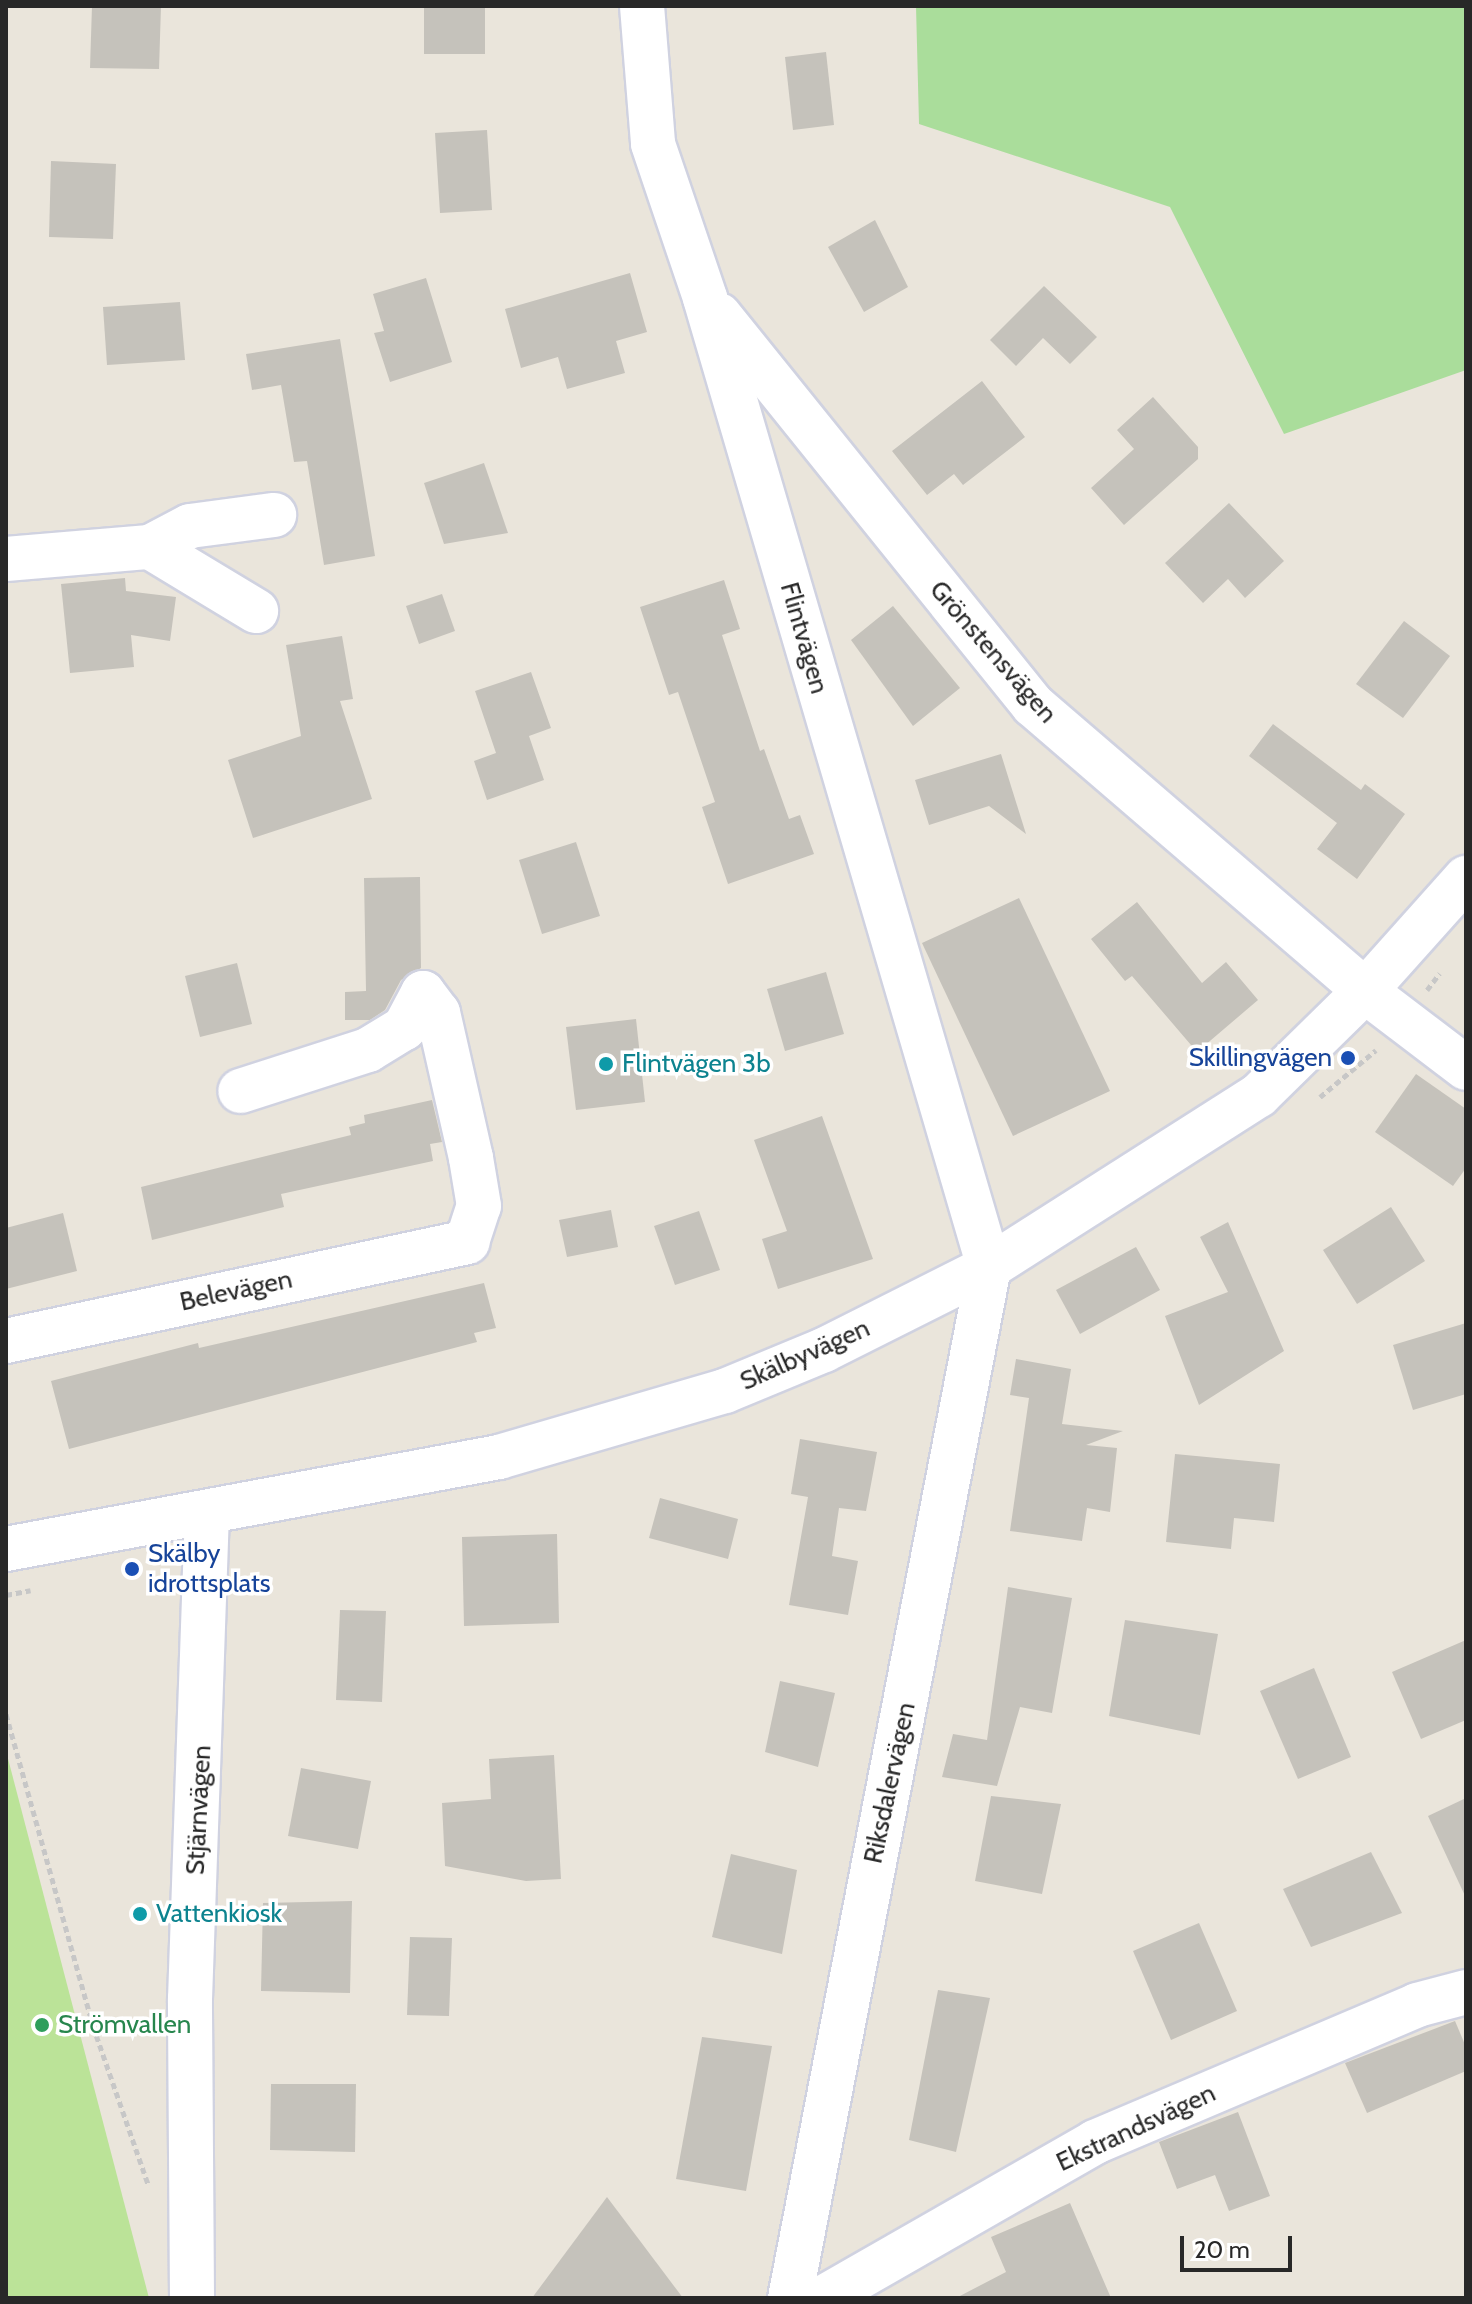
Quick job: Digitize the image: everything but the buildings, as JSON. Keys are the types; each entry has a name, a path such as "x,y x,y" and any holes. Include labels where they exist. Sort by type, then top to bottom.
{"street":[{"name":"Flintvägen","path":"642,6 653,144 705,298 989,1267"},
{"name":"Grönstensvägen","path":"705,298 1033,705 1365,991"},
{"path":"153,566 190,526 274,515"},
{"path":"6,559 153,566 256,611"},
{"name":"Skälbyvägen","path":"6,1549 207,1515 499,1457 725,1391 989,1267 1259,1095 1365,991 1466,878"},
{"path":"1365,991 1466,1068"},
{"name":"Belevägen","path":"6,1341 467,1242 479,1206 471,1158 438,1013 423,993 404,1028 368,1050 240,1091"},
{"name":"Riksdalervägen","path":"790,2298 989,1267"},
{"name":"Stjärnvägen","path":"192,2298 180,2001 187,1724 207,1515"},
{"name":"Ekstrandsvägen","path":"823,2298 1095,2142 1417,2005 1466,1992"}],"path":[{"path":"6,1714 93,2026 152,2196"}],"green space":[{"path":"916,6 1466,6 1466,370 1284,434 1170,207 919,124"},
{"name":"Strömvallen","path":"6,1751 149,2298 6,2298"}],"place":[{"name":"Skillingvägen","path":"1348,1058"},
{"name":"Flintvägen 3b","path":"606,1064"},
{"name":"Skälby idrottsplats","path":"132,1569"},
{"name":"Vattenkiosk","path":"140,1914"},
{"name":"Strömvallen","path":"42,2025"}]}
